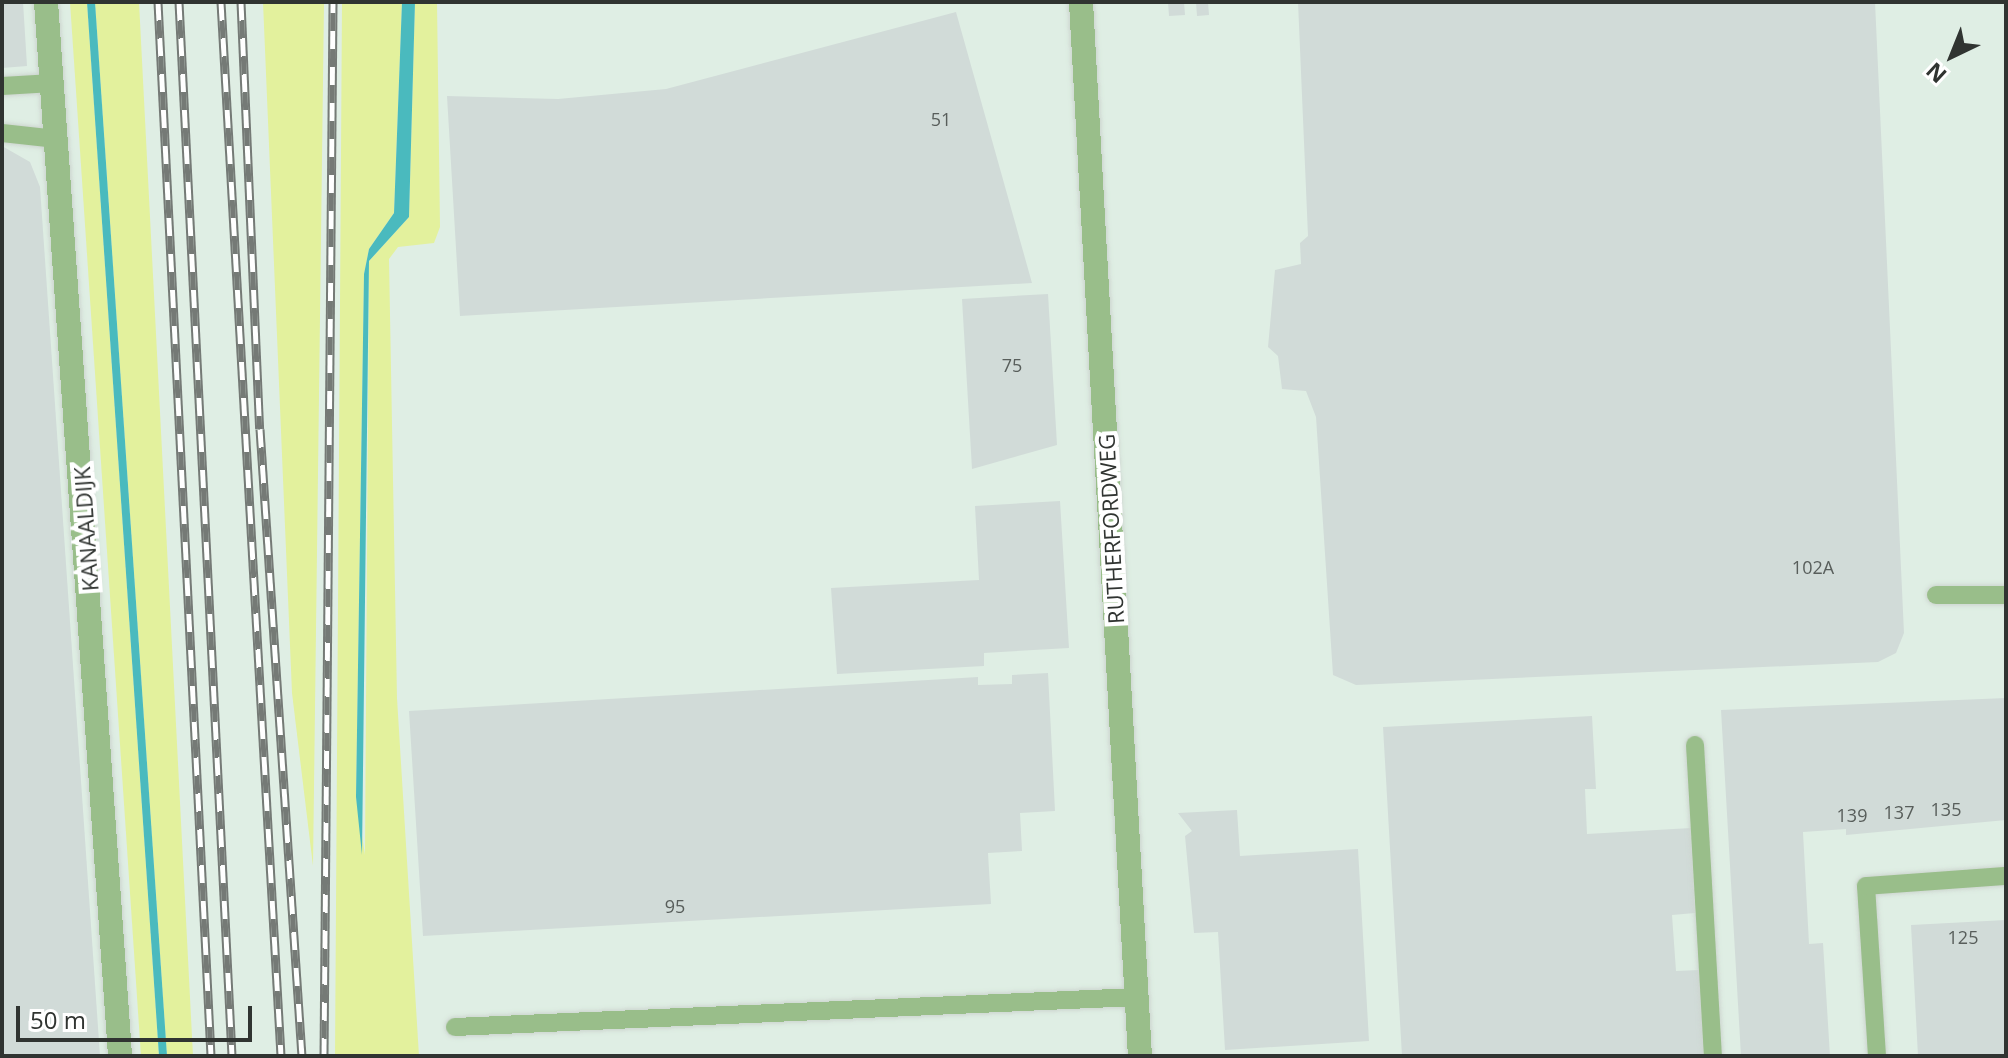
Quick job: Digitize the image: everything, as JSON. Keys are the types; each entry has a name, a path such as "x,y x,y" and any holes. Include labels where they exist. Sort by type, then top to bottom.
{"street":[{"name":"KANAALDIJK","path":"46,2 120,1056"},
{"name":"RUTHERFORDWEG","path":"1081,2 1140,1056"}],"lane":[{"path":"2,86 53,83"},
{"path":"2,133 57,139"},
{"path":"1936,595 2006,595"},
{"path":"1695,745 1713,1056"},
{"path":"1877,1056 1866,886 2006,876"},
{"path":"455,1027 1137,997"}],"shaded area":[{"path":"2,2 2006,2 2006,1056 2,1056"}],"green space":[{"path":"70,2 87,2 159,1056 141,1056"},
{"path":"95,2 139,2 193,1056 167,1056"},
{"path":"263,2 324,2 313,866 292,693"},
{"path":"342,2 402,2 394,213 369,249 364,274 356,797 365,855 369,261 409,217 415,2 437,2 440,227 434,243 398,247 389,259 397,698 419,1056 335,1056"}],"water":[{"path":"87,2 95,2 167,1056 159,1056"},
{"path":"402,2 415,2 409,217 369,261 362,855 356,797 364,274 369,249 394,213"}],"building":[{"path":"2,2 23,2 27,66 2,68"},
{"path":"1168,2 1184,2 1185,15 1169,16"},
{"path":"1196,2 1208,2 1209,15 1197,16"},
{"path":"1298,2 1875,2 1904,633 1896,653 1878,662 1356,685 1333,675 1316,417 1306,391 1282,389 1278,356 1268,347 1275,270 1301,264 1300,243 1308,236"},
{"path":"956,12 1032,283 460,316 447,96 558,99 666,89"},
{"path":"2,146 30,162 40,187 100,1056 2,1056"},
{"path":"1048,294 1057,445 972,469 962,299"},
{"path":"1060,501 1069,648 984,653 984,666 837,674 831,588 979,580 975,506"},
{"path":"1048,673 1055,811 1020,813 1022,851 988,853 991,904 423,936 409,711 978,677 978,685 1012,684 1012,675"},
{"path":"2006,698 2006,820 1846,835 1846,829 1803,832 1809,944 1823,943 1830,1056 1741,1056 1721,710"},
{"path":"1592,716 1596,789 1585,789 1587,834 1691,828 1695,913 1672,915 1676,971 1699,970 1704,1056 1402,1056 1383,727"},
{"path":"1237,810 1240,856 1358,849 1369,1041 1225,1050 1218,932 1194,933 1185,836 1192,831 1178,813"},
{"path":"2006,920 2006,1056 1918,1056 1911,925"}],"railway":[{"path":"158,2 211,1056"},
{"path":"179,2 232,1056"},
{"path":"221,2 281,1056"},
{"path":"241,2 260,429 302,1056"},
{"path":"324,1056 333,2"}]}
